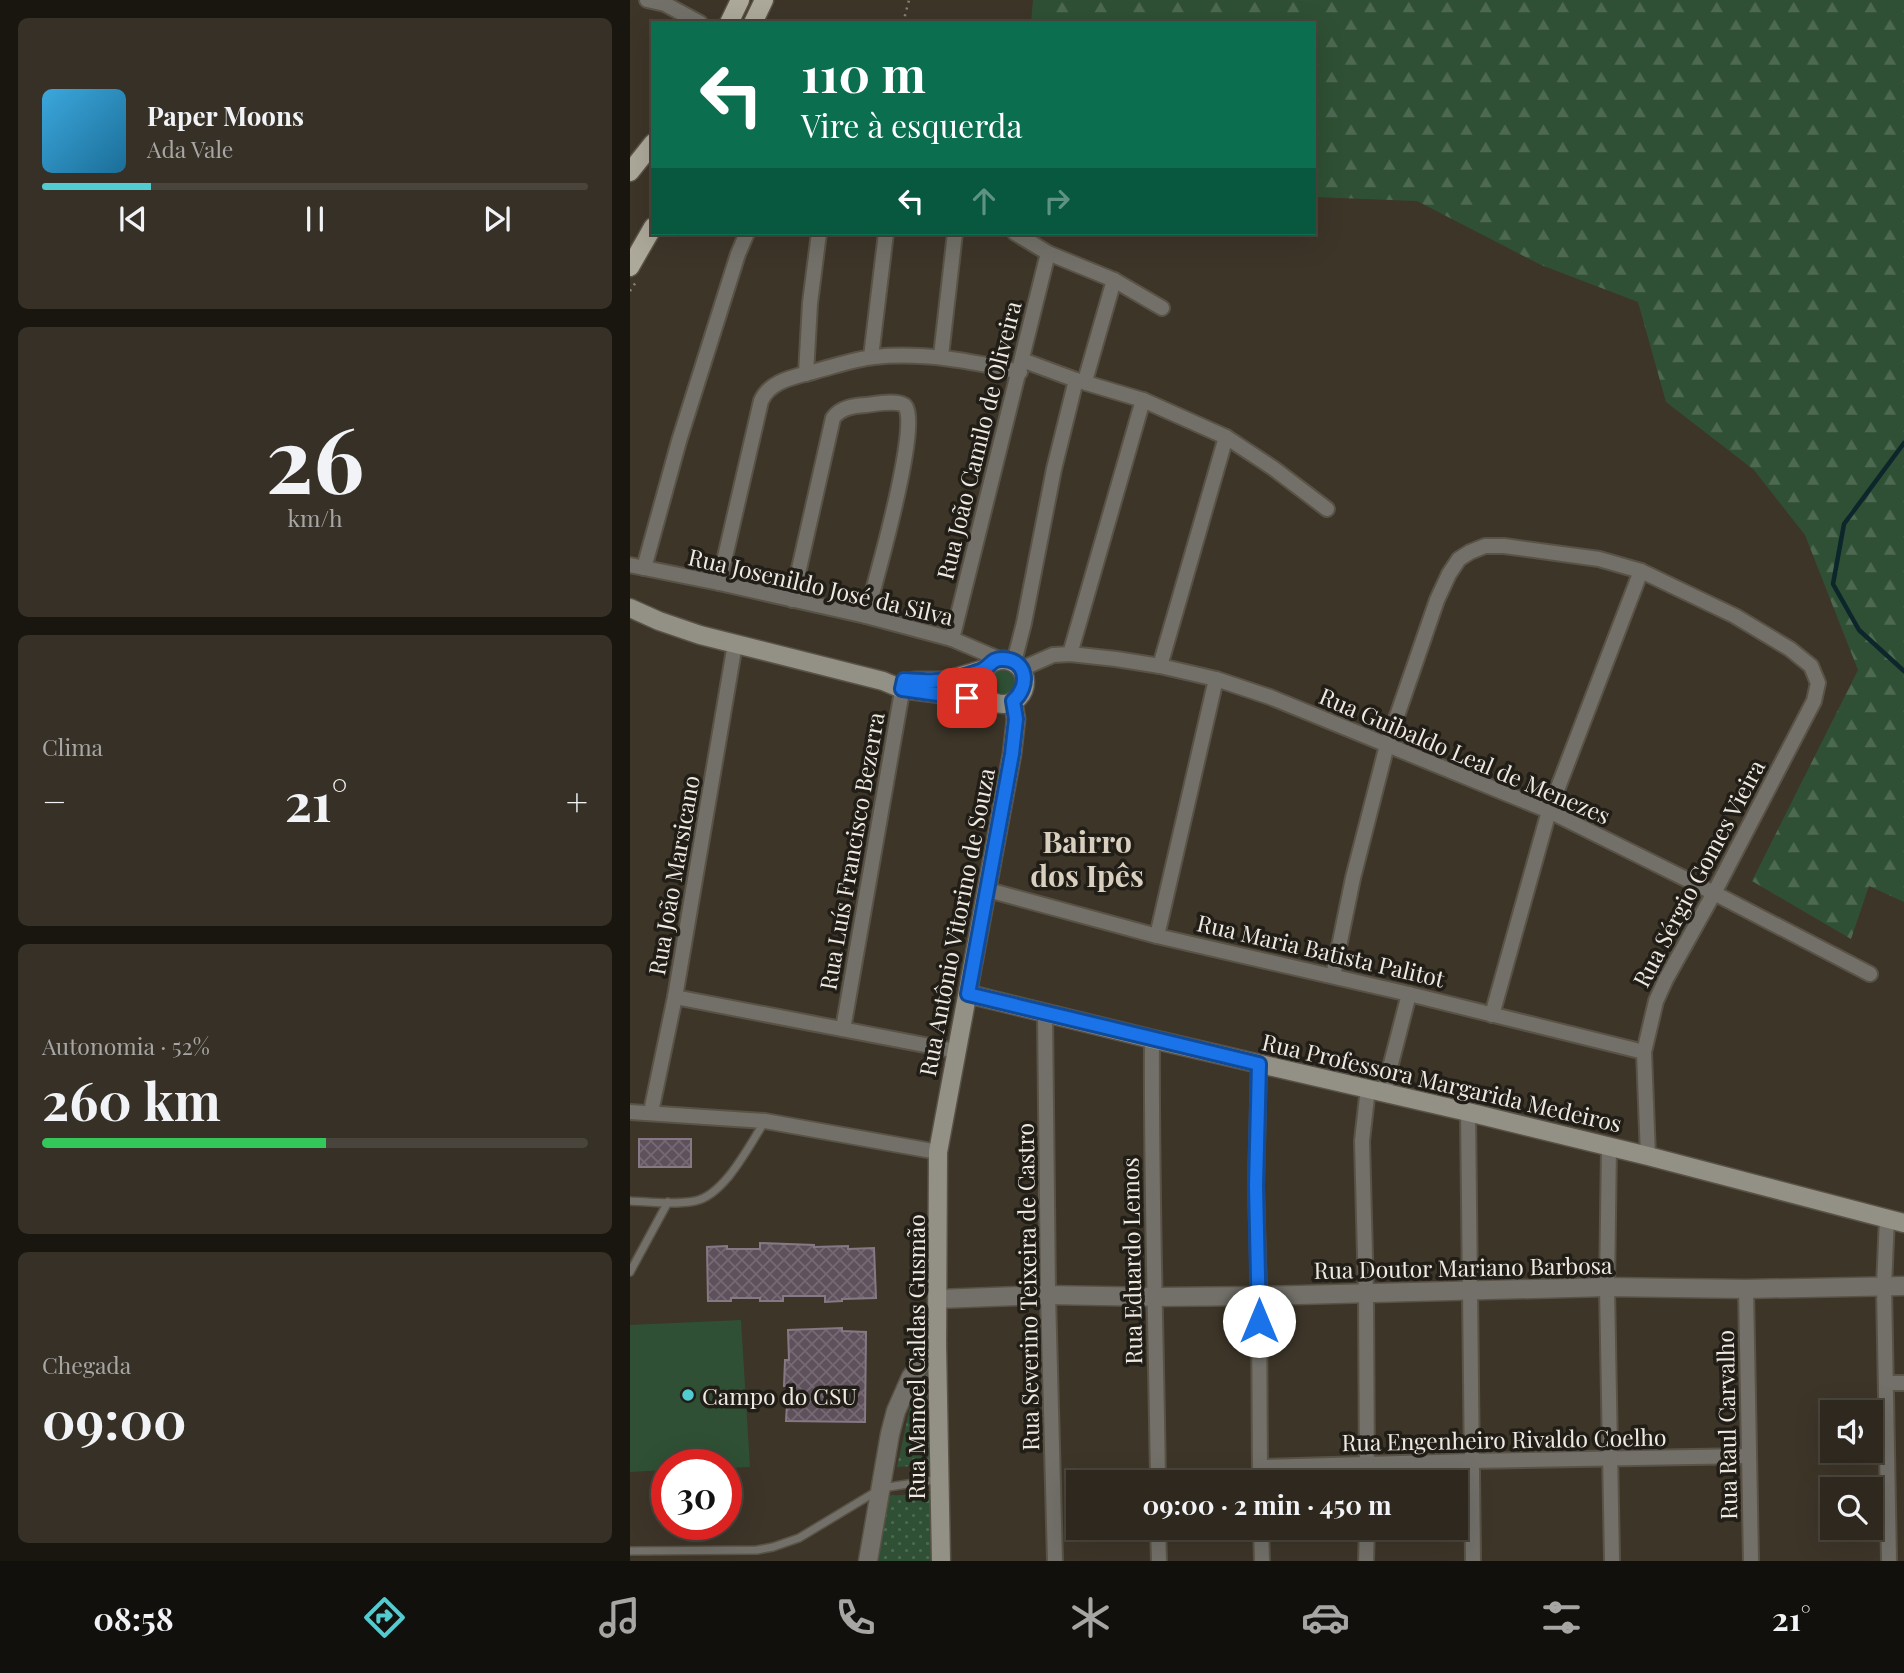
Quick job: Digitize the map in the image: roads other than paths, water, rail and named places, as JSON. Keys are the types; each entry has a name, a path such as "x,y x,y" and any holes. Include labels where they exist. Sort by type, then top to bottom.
{"main road":[{"path":"730,21 740,0"},
{"path":"754,21 764,0"},
{"path":"630,172 651,146"},
{"path":"631,265 651,230"},
{"path":"630,241 631,265"},
{"path":"630,608 659,621 735,644 883,681 997,703 1005,704 1020,695 1024,678 1004,665 944,681 903,684"},
{"path":"989,700 984,694 981,677 1004,665"},
{"name":"Rua Antônio Vitorino de Souza","path":"938,1152 1015,734 1013,701"},
{"name":"Rua Professora Margarida Medeiros","path":"968,994 1468,1112 1896,1220"},
{"name":"Rua Manoel Caldas Gusmão","path":"938,1152 937,1344 941,1561"}],"street":[{"path":"648,0 665,4 696,21"},
{"path":"637,566 746,235"},
{"path":"806,374 810,303 819,235"},
{"path":"872,357 886,235"},
{"path":"941,356 955,235"},
{"path":"1018,235 1048,253 1114,280 1162,308"},
{"name":"Rua João Camilo de Oliveira","path":"952,639 1048,253"},
{"path":"1004,665 1024,623 1054,469 1114,280"},
{"path":"719,583 764,394 770,387 784,380 872,357 941,356 1021,366 1143,400 1226,437 1327,509"},
{"path":"1070,654 1143,400"},
{"path":"792,600 835,415 850,407 894,403 904,405 909,418 906,456 866,616"},
{"path":"1160,666 1226,437"},
{"path":"1333,976 1353,878 1387,745 1437,600 1459,559 1486,546 1504,546 1600,559 1641,570 1549,811 1492,1015"},
{"name":"Rua Josenildo José da Silva","path":"637,566 866,616 952,639 1004,665"},
{"name":"Rua Sérgio Gomes Vieira","path":"1641,570 1735,616 1790,649 1811,666 1818,683 1814,701 1666,979 1651,1016 1644,1052 1648,1156"},
{"name":"Rua João Marsicano","path":"651,1112 675,997 735,644"},
{"name":"Rua Guibaldo Leal de Menezes","path":"1004,665 1070,654 1116,659 1216,679 1270,697 1549,811 1870,974"},
{"path":"1157,936 1216,679"},
{"name":"Rua Luís Francisco Bezerra","path":"843,1029 903,684"},
{"name":"Rua Maria Batista Palitot","path":"988,890 1157,936 1644,1052"},
{"path":"1367,1470 1362,1154 1376,1090 1409,994"},
{"path":"675,997 957,1051"},
{"name":"Rua Severino Teixeira de Castro","path":"1045,1013 1048,1295 1055,1561"},
{"name":"Rua Eduardo Lemos","path":"1152,1039 1151,1160 1158,1470"},
{"path":"1259,1064 1256,1186 1260,1470"},
{"path":"630,1112 765,1121 938,1152"},
{"path":"1468,1112 1473,1561"},
{"path":"1609,1147 1607,1287 1612,1561"},
{"path":"1889,1561 1884,1286 1896,1220"},
{"name":"Rua Doutor Mariano Barbosa","path":"938,1299 1048,1295 1259,1296 1607,1287 1746,1289 1904,1286"},
{"name":"Rua Raul Carvalho","path":"1746,1289 1751,1561"},
{"path":"868,1561 896,1411 911,1377 937,1344"},
{"path":"1887,1383 1904,1383"},
{"name":"Rua Engenheiro Rivaldo Coelho","path":"1309,1470 1367,1464 1749,1456"},
{"path":"1158,1540 1159,1561"},
{"path":"1261,1540 1262,1561"},
{"path":"1366,1561 1367,1540"}],"lane":[{"path":"630,1201 697,1200 715,1192 765,1121"},
{"path":"630,1272 668,1202"},
{"path":"630,1551 757,1550 773,1547 799,1538 882,1488 941,1479"}],"waterway":[{"path":"1904,443 1844,524 1833,584 1859,630 1904,671"}],"place":[{"name":"Campo do CSU","path":"688,1395"}],"district":[{"name":"Bairro dos Ipês","path":"1087,858"}]}
